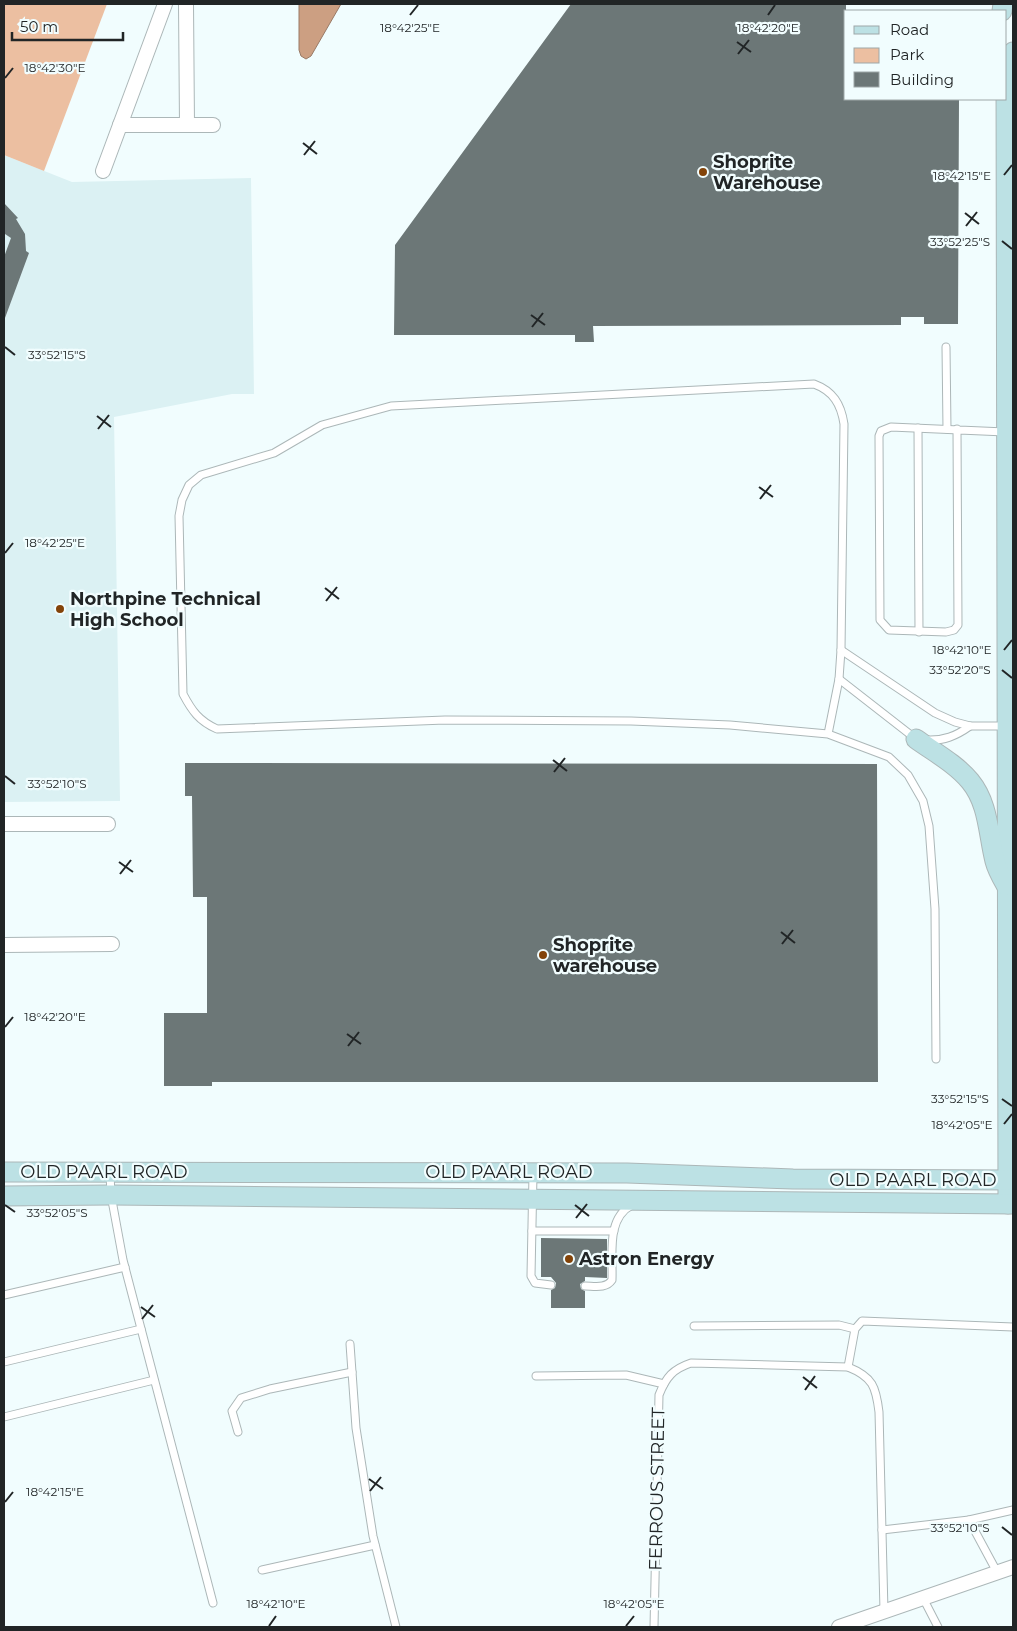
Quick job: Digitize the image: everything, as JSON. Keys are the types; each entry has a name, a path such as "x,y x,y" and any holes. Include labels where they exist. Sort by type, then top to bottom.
{"main road":[{"path":"1007,73 1013,52"},
{"path":"1006,100 1011,726 1009,891 1011,1204"},
{"path":"916,739 958,770 970,781 980,797 986,811 996,863 1009,891"},
{"name":"OLD PAARL ROAD","path":"4,1172 533,1173 793,1179 1011,1180"},
{"name":"OLD PAARL ROAD","path":"4,1196 111,1195 643,1199 1011,1204"}],"street":[{"path":"102,171 165,4"},
{"path":"186,4 187,125"},
{"path":"120,125 212,125"},
{"path":"4,824 108,824"},
{"path":"4,945 112,944"},
{"path":"839,1627 1013,1567"}],"lane":[{"path":"946,347 947,429"},
{"path":"828,734 839,679 842,650 844,424 842,410 836,399 827,389 814,384 391,406 322,425 274,453 201,475 189,485 182,500 179,516 183,694 193,713 204,724 217,729 445,720 621,721 730,725 828,734 889,757 908,775 922,801 930,826 935,909 936,1059"},
{"path":"958,430 958,625 954,630 946,632 889,630 880,620 879,455 881,431 891,427 1008,432"},
{"path":"918,428 919,632"},
{"path":"842,650 935,713 970,726 1011,726"},
{"path":"839,679 916,739 947,738 958,735 970,726"},
{"path":"110,1171 111,1195 125,1267 213,1603"},
{"path":"533,1173 532,1280 540,1285 551,1285"},
{"path":"585,1286 610,1284 612,1280 616,1220 623,1211 643,1199"},
{"path":"532,1231 614,1231"},
{"path":"4,1295 125,1267"},
{"path":"848,1367 855,1329 862,1321 1013,1327"},
{"path":"694,1326 839,1325 855,1329"},
{"path":"4,1362 141,1328"},
{"path":"350,1344 356,1428 375,1545 396,1627"},
{"name":"FERROUS STREET","path":"654,1627 659,1394 666,1378 677,1368 691,1363 848,1367 861,1372 870,1380 877,1393 879,1412 884,1611"},
{"path":"238,1432 232,1411 241,1398 270,1389 352,1372"},
{"path":"536,1376 626,1375 664,1384"},
{"path":"4,1417 154,1380"},
{"path":"882,1530 969,1520 1013,1510"},
{"path":"969,1520 997,1572"},
{"path":"262,1570 375,1545"},
{"path":"923,1598 938,1627"}],"shaded area":[{"path":"299,4 341,4 311,56 306,59 301,56 299,50"},
{"name":"Northpine Technical High School","path":"4,155 72,182 251,178 254,394 232,394 114,417 120,801 4,802"}],"green space":[{"path":"4,4 107,4 44,171 4,155"}],"building":[{"name":"Shoprite Warehouse","path":"571,4 846,4 846,10 844,10 844,100 959,100 958,324 924,324 924,317 901,317 901,325 593,326 594,342 575,342 575,335 394,335 395,245"},
{"path":"4,203 18,218 16,219 25,234 26,251 29,253 5,318 4,257 11,238 5,234 4,236"},
{"name":"Shoprite warehouse","path":"185,763 877,764 878,1082 212,1082 212,1086 164,1086 164,1013 207,1013 207,897 193,897 192,796 185,796"},
{"path":"541,1238 607,1239 607,1278 585,1277 585,1281 580,1284 581,1289 585,1291 585,1308 551,1308 551,1290 555,1288 556,1283 551,1277 541,1277"}],"place":[{"name":"Shoprite Warehouse","path":"703,172"},
{"name":"Northpine Technical High School","path":"60,609"},
{"name":"Shoprite warehouse","path":"543,955"},
{"name":"Astron Energy","path":"569,1259"}]}
